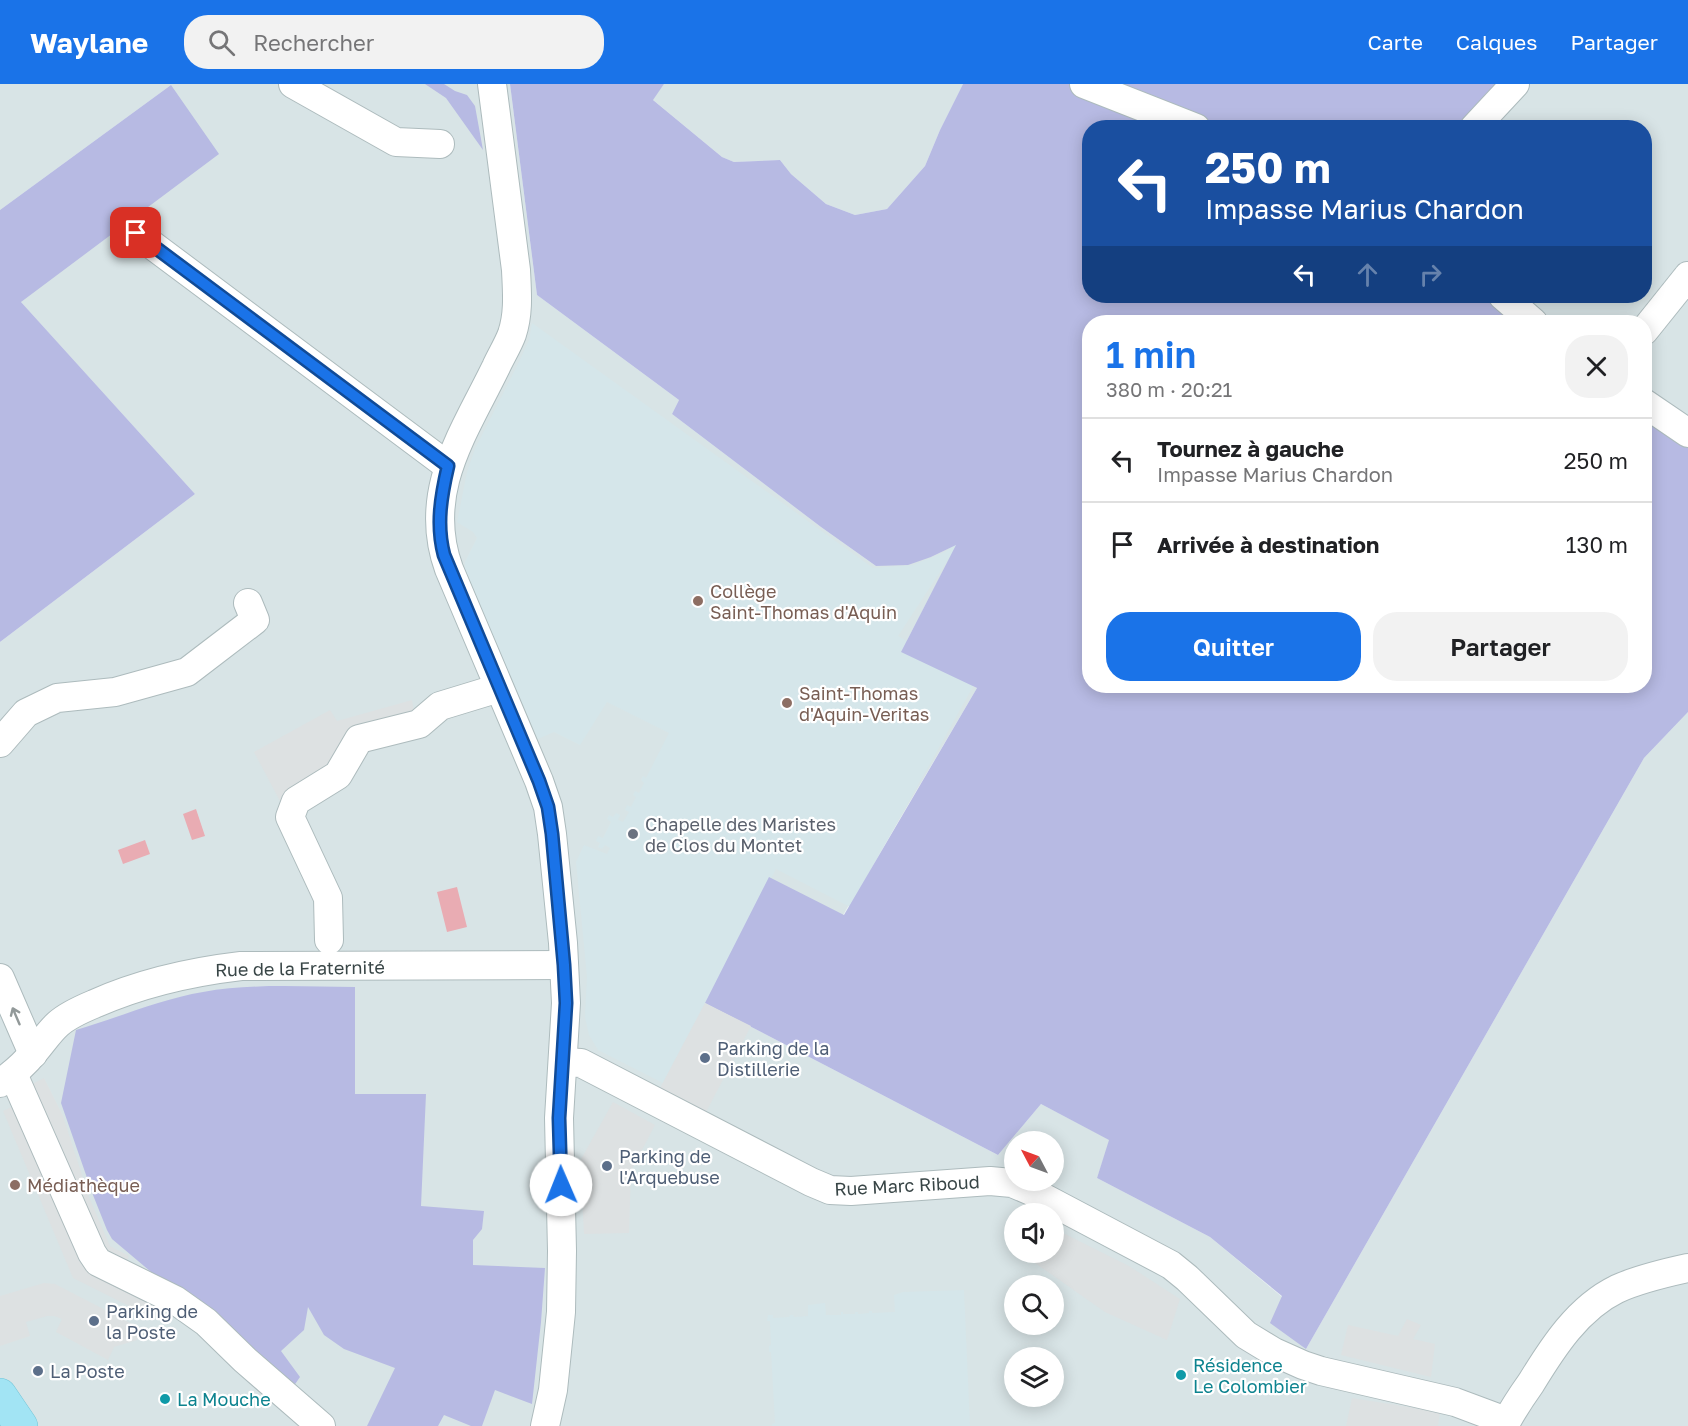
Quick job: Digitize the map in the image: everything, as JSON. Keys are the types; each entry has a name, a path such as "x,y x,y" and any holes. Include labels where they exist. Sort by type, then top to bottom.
{"main road":[{"path":"0,1395 21,1426"}],"street":[{"path":"293,84 396,142 440,144"},
{"path":"492,84 518,301 512,333 448,466 441,497 439,525 442,546 452,576 539,781 548,807 552,834 566,1003 559,1118 561,1312 553,1390 545,1426"},
{"path":"1084,84 1176,120"},
{"path":"1481,120 1515,84"},
{"path":"136,233 448,466"},
{"path":"1652,321 1688,276"},
{"path":"1511,303 1525,315"},
{"path":"1652,408 1688,433"},
{"path":"0,743 26,713 57,698 115,692 187,672 255,620 248,603"},
{"path":"329,940 328,898 290,817 296,801 338,775 359,739 419,723 440,706 499,688"},
{"name":"Rue de la Fraternité","path":"7,1078 33,1054 58,1023 72,1014 113,995 170,978 204,971 241,966 564,965"},
{"path":"0,978 33,1054"},
{"name":"Rue Marc Riboud","path":"563,1062 581,1063 830,1190 851,1191 990,1181 1012,1184 1059,1205 1171,1265 1246,1335 1274,1352 1321,1371 1455,1402 1505,1424"},
{"path":"7,1078 98,1262 175,1300 206,1322 245,1360 321,1426"},
{"path":"1505,1424 1551,1353 1572,1325 1592,1304 1617,1289 1688,1268"}],"shaded area":[{"path":"0,84 510,84 537,295 679,400 672,414 876,566 931,557 957,544 901,652 977,688 843,915 705,1003 998,1155 1004,1148 1004,1191 1064,1191 1064,1131 1018,1131 1041,1104 1110,1140 1097,1178 1210,1237 1282,1297 1306,1349 1644,758 1688,712 1688,1426 0,1426 0,642 195,494 21,302 171,85 0,210"},
{"path":"425,84 444,84 467,95 475,106 483,150 446,98"},
{"path":"510,84 664,84 653,100 722,157 734,162 780,160 791,174 826,204 855,215 887,209 925,166 963,84 1497,84 1463,120 1082,120 1082,303 1500,303 1515,315 1082,315 1082,693 1652,693 1652,417 1688,442 1688,712 1644,758 1306,1349 1270,1323 1282,1296 1210,1237 1097,1178 1109,1140 1041,1104 1018,1131 1004,1131 1004,1148 998,1155 705,1003 769,877 844,915 977,688 901,652 956,545 908,565 876,566 672,414 679,400 537,295"},
{"path":"664,84 963,84 925,166 887,209 855,215 826,204 791,174 780,160 734,162 722,157 652,99"},
{"path":"1497,84 1688,84 1688,442 1652,417 1652,315 1515,315 1500,303 1652,303 1652,120 1463,120"},
{"path":"171,85 219,154 21,302 195,494 0,642 0,210"},
{"name":"Saint-Thomas d'Aquin-Veritas","path":"532,323 873,568 913,565 945,552 965,534 898,636 976,681 850,907 776,869 663,1083 598,1050 589,1035 585,1017 587,977 576,862 584,845 607,854 610,848 605,845 602,849 598,847 600,843 596,841 598,836 603,838 611,822 607,819 609,815 613,817 616,813 620,815 618,820 623,822 629,812 625,810 627,805 631,807 636,797 633,795 635,791 639,793 644,783 641,780 643,776 646,778 669,733 607,702 580,745 554,732 538,739 465,569 465,562 477,538 473,532 457,522 467,472 475,449 529,340"},
{"path":"412,700 415,716 281,803 254,752 330,710 337,721"},
{"path":"196,809 205,836 192,840 183,814"},
{"path":"145,840 150,854 123,864 118,850"},
{"path":"457,887 467,927 447,932 437,892"},
{"path":"260,986 355,987 355,1094 426,1094 421,1206 484,1211 482,1229 473,1240 473,1265 545,1268 532,1404 495,1390 482,1426 471,1426 444,1415 438,1426 367,1426 395,1368 344,1349 324,1335 308,1307 304,1330 281,1351 300,1377 291,1390 112,1239 93,1195 61,1103 76,1030 187,995 222,989"},
{"name":"Parking de la Distillerie","path":"705,1003 751,1026 705,1114 659,1090"},
{"path":"44,1078 63,1116 89,1197 110,1246 129,1256 124,1267 166,1288 153,1318 73,1278 3,1111 16,1105 28,1086"},
{"name":"Parking de l'Arquebuse","path":"613,1102 655,1125 631,1171 629,1233 584,1234 580,1161"},
{"path":"1064,1234 1129,1266 1180,1299 1167,1340 1105,1312 1064,1283 1064,1275 1052,1275 1035,1263 1064,1263"},
{"name":"Parking de la Poste","path":"44,1283 55,1284 142,1329 137,1340 114,1347 108,1360 56,1332 62,1319 47,1316 26,1322 30,1336 0,1346 0,1296"},
{"path":"964,1290 970,1426 772,1426 775,1423 768,1315 773,1315 773,1318 790,1315 808,1316 808,1305 825,1303 826,1315 841,1315 841,1312 855,1314 858,1312 858,1314 869,1313 869,1311 872,1313 895,1312 894,1295 903,1292"},
{"path":"1407,1319 1421,1325 1413,1339 1435,1344 1431,1377 1341,1355 1348,1325 1398,1336"},
{"path":"1352,1398 1440,1412 1438,1426 1346,1426"}],"place":[{"name":"Collège Saint-Thomas d'Aquin","path":"698,601"},
{"name":"Saint-Thomas d'Aquin-Veritas","path":"787,703"},
{"name":"Chapelle des Maristes de Clos du Montet","path":"633,834"},
{"name":"Parking de la Distillerie","path":"705,1058"},
{"name":"Parking de l'Arquebuse","path":"607,1166"},
{"name":"Médiathèque","path":"15,1185"},
{"name":"Parking de la Poste","path":"94,1321"},
{"name":"La Poste","path":"38,1371"},
{"name":"Résidence Le Colombier","path":"1181,1375"},
{"name":"La Mouche","path":"165,1399"}],"route":[{"path":"136,233 448,466 441,497 439,525 444,555 548,807 566,1003 559,1118 561,1185"}]}
